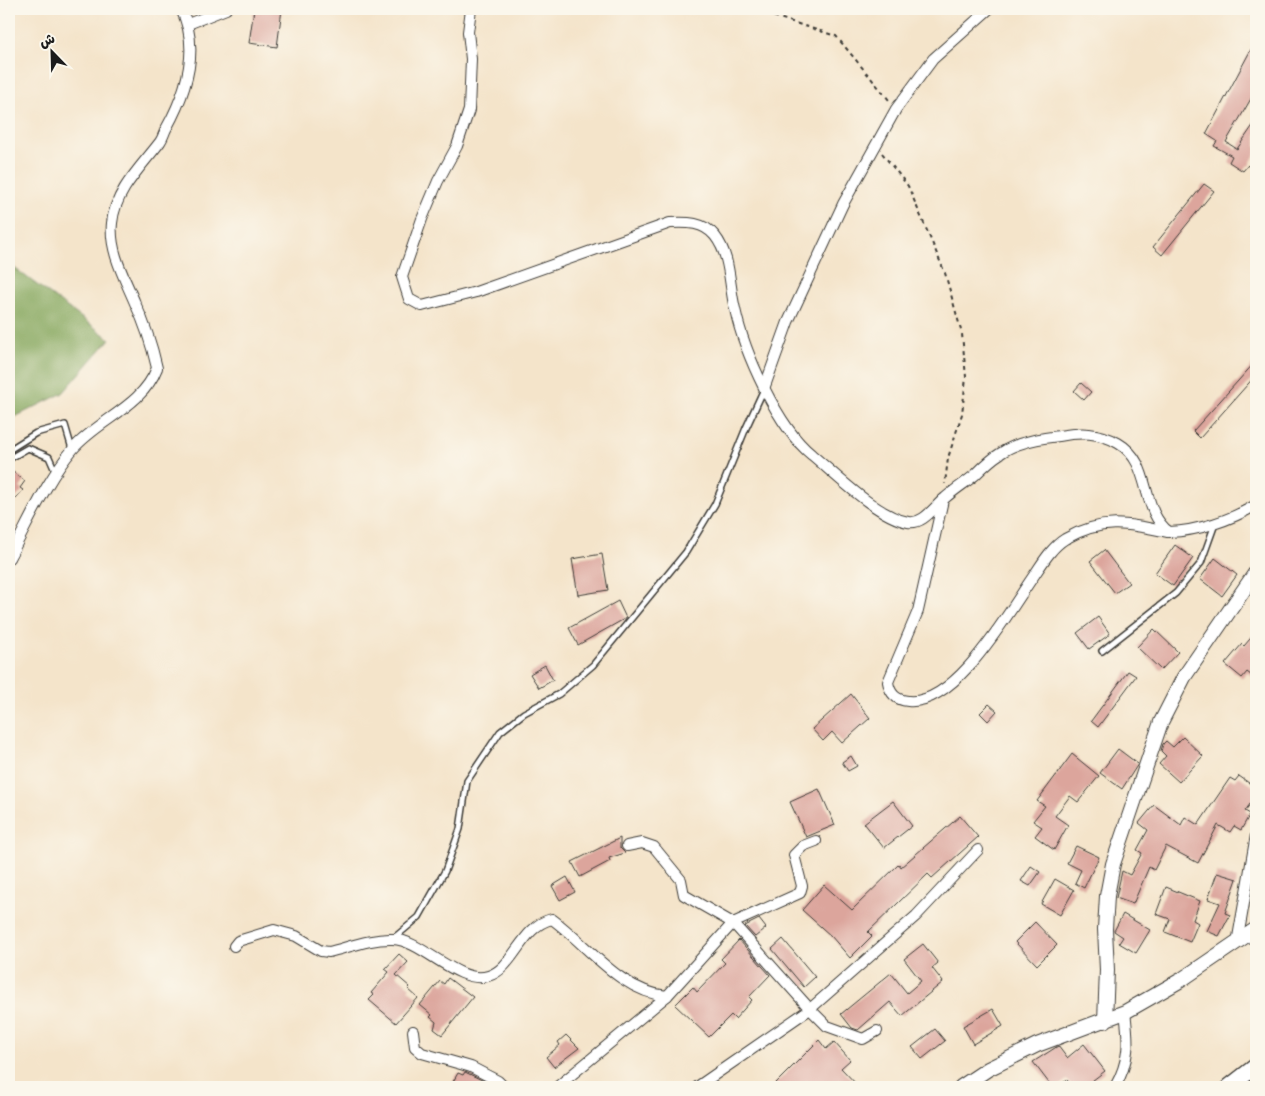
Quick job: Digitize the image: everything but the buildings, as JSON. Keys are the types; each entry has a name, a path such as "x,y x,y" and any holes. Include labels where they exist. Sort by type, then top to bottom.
{"main road":[{"path":"1105,1021 1107,970 1105,920 1112,864 1161,722 1184,677 1256,572"},
{"path":"961,1087 988,1069 1038,1045 1125,1012 1181,980 1256,930"},
{"path":"1229,1087 1251,1075"}],"street":[{"path":"9,558 56,473 72,450 87,434 140,395 157,368 149,339 119,264 112,226 113,213 121,193 162,140 185,89 190,61 188,24 182,9"},
{"path":"188,24 226,9"},
{"path":"471,9 468,32 470,59 469,110 457,146 438,181 422,219 402,277 409,299 422,306 476,292 670,223 691,222 707,227 716,237 725,256 735,311 745,342 780,419 808,452 880,510 897,520 911,523 925,518 943,499 1002,452 1045,438 1092,433 1119,444 1129,452 1144,476 1150,508 1154,518 1168,532"},
{"path":"765,386 788,322 843,204 896,109 933,59 989,9"},
{"path":"943,499 918,611 888,682 890,690 897,698 909,702 926,698 944,690 961,675 999,628 1048,555 1063,540 1092,527 1118,522 1168,532 1183,532 1216,523 1245,512 1256,505"},
{"path":"1237,943 1256,835"},
{"path":"557,1087 667,996 733,923 800,894 802,886 794,855 803,846 816,841"},
{"path":"627,846 642,843 654,847 680,880 684,895 733,923 827,1026 863,1039 877,1031"},
{"path":"697,1087 810,1009 916,916 978,850"},
{"path":"234,946 238,941 274,930 296,936 321,951 329,952 394,938 412,944 447,966 476,978 490,976 514,953 534,926 552,918 625,980 650,994 667,996"},
{"path":"1115,1087 1125,1068 1129,1041 1125,1012"},
{"path":"413,1031 415,1047 422,1053 471,1067 498,1080 504,1087"}],"lane":[{"path":"394,938 419,917 445,871 460,829 467,782 500,732 524,713 559,694 593,665 686,552 715,504 765,386"},
{"path":"9,450 36,433 65,425 72,450"},
{"path":"9,459 28,448 49,458 56,473"},
{"path":"1102,651 1176,593 1201,563 1216,523"}],"path":[{"path":"751,9 836,36 896,109"},
{"path":"876,144 908,186 955,303 962,334 966,377 962,414 948,458 943,499"}],"green space":[{"path":"9,264 110,339 63,393 9,420"}]}
